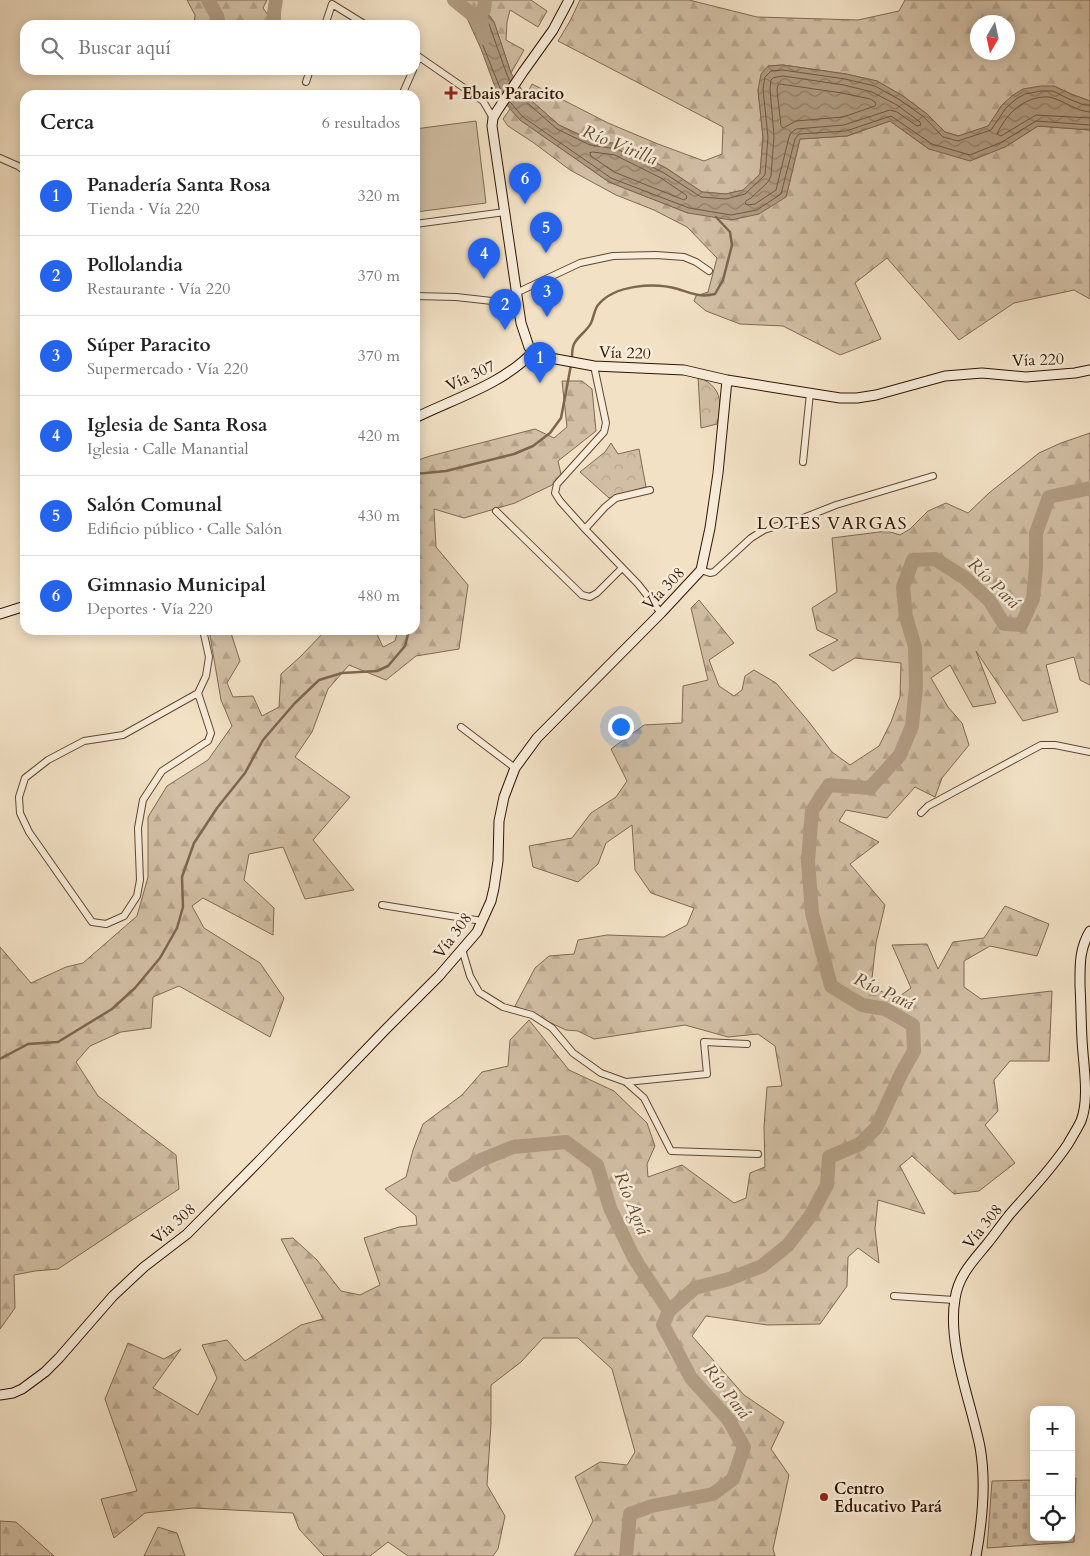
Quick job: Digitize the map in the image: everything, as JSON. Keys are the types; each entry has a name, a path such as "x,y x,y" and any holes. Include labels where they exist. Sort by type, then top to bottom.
{"street":[{"path":"534,352 529,347 521,323 492,126 495,115 553,30 569,0"},
{"path":"326,20 331,2 358,20"},
{"path":"420,58 483,101 495,115"},
{"path":"306,82 308,75"},
{"path":"404,90 411,75"},
{"path":"0,158 20,167"},
{"path":"420,223 505,212"},
{"path":"516,293 580,264 613,256 656,255 684,257 696,262 709,271"},
{"path":"420,296 456,297 518,304"},
{"name":"Vía 220","path":"534,352 545,357 578,364 684,370 727,380 840,398 876,395 945,376 982,373 1026,377 1090,370"},
{"name":"Vía 307","path":"420,416 490,384 512,371 534,352"},
{"path":"594,366 606,423 604,432 557,484 555,493 585,529 638,584 661,613"},
{"name":"Vía 308","path":"0,1395 22,1389 45,1372 113,1296 144,1267 187,1234 439,976 477,932 494,888 498,861 499,821 504,797 515,768 537,738 701,570 718,473 727,380"},
{"path":"803,462 810,394"},
{"path":"701,570 710,573 714,572 751,538 764,530 836,505 933,476"},
{"path":"585,529 616,498 650,490"},
{"path":"496,510 582,596 590,597 597,593 622,568"},
{"path":"0,614 20,608"},
{"path":"198,693 211,733 208,741 162,771 143,800 138,828 140,880 137,896 124,916 106,924 92,922 26,826 20,813 19,796 25,778 48,760 84,742 123,735 198,693 206,676 209,658 204,635"},
{"path":"461,727 515,768"},
{"path":"920,813 928,806 1041,744 1090,752"},
{"path":"382,905 482,921"},
{"name":"Vía 308","path":"976,1556 980,1537 982,1506 981,1456 957,1351 954,1300 966,1269 1010,1214 1054,1165 1081,1120 1084,1105 1085,1075 1079,958 1085,938 1090,931"},
{"path":"462,950 470,976 479,992 503,1007 532,1015 552,1028 572,1053 602,1073 626,1082 644,1098 671,1151 758,1154"},
{"path":"626,1082 707,1074 704,1042 747,1044"},
{"path":"894,1296 954,1300"}],"green space":[{"path":"187,0 267,0 263,8 271,20 194,20 195,15"},
{"path":"457,0 531,0 547,11 538,27 510,10 506,40 524,50 511,73 494,22 490,16 480,13 480,20"},
{"path":"580,0 689,0 757,17 858,20 899,11 905,0 1090,0 1090,101 1054,86 1002,105 989,126 959,136 945,132 927,114 903,96 877,81 846,74 783,65 768,66 758,90 763,137 760,174 744,190 726,194 702,192 666,168 618,144 591,140 559,125 526,96 532,84 608,123 704,161 722,154 723,127 558,41"},
{"path":"510,109 520,120 609,182 688,213 786,197 800,139 847,136 890,121 929,149 1005,147 1038,126 1090,130 1090,299 1074,290 1014,303 959,340 887,258 855,283 881,339 840,355 783,326 740,324 706,311 694,301 696,296 708,292 717,258 687,227 654,210 616,195 570,170 508,126 503,119"},
{"path":"476,121 486,203 420,211 420,128"},
{"path":"698,377 712,385 720,402 717,424 701,428"},
{"path":"562,381 582,381 592,389 596,431 558,461 561,474 552,485 515,503 464,518 434,509 436,547 468,585 459,649 416,656 386,680 349,665 328,689 312,732 295,757 350,797 313,840 354,890 305,899 283,847 249,854 244,880 274,908 273,935 203,898 192,906 204,928 260,963 284,998 270,1037 179,986 153,997 151,1028 121,1032 90,1046 76,1062 98,1096 176,1155 179,1189 58,1269 14,1275 15,1308 0,1329 0,947 31,983 66,967 83,963 137,916 148,877 148,817 167,786 208,760 232,726 221,700 210,635 232,635 240,661 227,683 233,697 253,696 262,716 279,707 281,674 321,635 377,635 383,647 395,641 397,635 420,635 420,459 535,429 554,438 567,427"},
{"path":"1090,433 1090,685 1080,680 1074,657 1046,665 1058,712 1023,721 976,651 996,703 973,707 950,665 931,678 948,707 962,723 969,745 942,778 935,797 915,787 887,818 846,810 839,821 879,842 850,864 885,905 876,943 871,987 897,998 911,988 892,945 927,944 938,969 953,942 984,938 1005,906 1049,924 1037,956 990,946 964,961 964,987 981,999 1052,991 1049,1061 1010,1061 994,1080 998,1111 985,1125 1015,1163 979,1191 954,1194 912,1156 900,1166 925,1214 878,1200 875,1229 879,1263 858,1248 848,1257 847,1286 820,1324 767,1325 706,1316 692,1336 744,1395 784,1422 771,1449 789,1475 773,1549 775,1556 574,1556 593,1521 575,1477 600,1462 627,1465 635,1452 612,1369 578,1338 543,1338 521,1362 491,1385 491,1424 487,1485 505,1516 498,1549 493,1556 408,1556 388,1542 370,1556 324,1556 299,1529 293,1513 193,1508 145,1513 114,1538 101,1499 137,1491 105,1399 128,1343 164,1359 181,1349 153,1388 198,1415 217,1378 202,1345 227,1340 245,1361 301,1325 323,1319 281,1239 293,1238 317,1260 341,1291 360,1295 380,1285 364,1238 399,1227 417,1225 416,1216 385,1189 406,1177 413,1150 423,1124 462,1095 482,1072 508,1066 510,1040 529,1020 569,1070 614,1091 647,1123 655,1146 647,1164 648,1177 682,1165 734,1203 746,1198 750,1173 765,1167 764,1127 767,1087 782,1086 775,1046 758,1034 728,1037 685,1025 594,1039 578,1031 566,1030 515,1006 535,968 549,956 574,954 578,940 607,935 664,937 687,925 694,908 651,893 635,870 632,825 606,843 598,864 578,882 533,867 529,846 572,838 591,813 616,797 627,781 611,749 644,725 682,723 683,686 708,680 691,608 699,600 734,643 709,660 719,686 734,696 742,690 745,676 754,670 776,683 832,752 850,765 879,746 891,722 900,697 901,663 855,658 833,671 809,655 838,640 817,630 812,608 837,592 832,538 887,531 900,535 910,529 928,511 946,503 968,513 989,493 1039,453"},
{"path":"611,443 618,454 639,449 646,487 609,498 580,472 605,452"},
{"path":"1076,1478 1075,1510 1075,1496"},
{"path":"1030,1480 1030,1541 1074,1542 987,1548 992,1481"},
{"path":"0,1521 16,1522 54,1556 0,1556"},
{"path":"158,1527 177,1533 185,1556 144,1556"}],"water":[{"path":"462,7 480,20 480,13 484,10 494,22 511,73 526,96 559,125 591,140 618,144 666,168 702,192 726,194 743,190 760,174 763,137 758,90 761,74 768,66 783,65 846,74 877,81 903,96 927,114 945,132 958,136 988,126 1002,105 1023,89 1054,86 1090,101 1090,130 1038,126 1005,147 970,161 929,149 890,121 847,136 800,139 786,197 759,214 731,220 688,213 609,182 520,120 498,95 481,49"}],"waterway":[{"path":"208,0 218,20"},
{"path":"274,20 276,0"},
{"path":"454,0 479,20"},
{"name":"Río Virilla","path":"484,38 480,13 484,10 485,0"},
{"path":"572,359 574,344 589,326 598,305 614,293 635,287 658,286 700,295 715,294 723,280 732,245 730,232 716,217"},
{"path":"420,474 446,471 514,454 533,446 550,433 561,418 571,365"},
{"name":"Río Pará","path":"626,1556 630,1514 652,1506 713,1494 733,1479 744,1447 728,1419 691,1378 663,1325 669,1311 695,1288 729,1279 762,1266 788,1245 811,1215 827,1185 829,1157 860,1144 876,1128 914,1051 913,1025 885,1009 862,1005 831,986 812,913 808,861 812,811 829,785 870,788 900,755 912,726 916,687 915,647 906,617 903,587 913,560 935,559 965,578 989,600 1004,624 1021,625 1033,599 1036,533 1049,497 1090,488"},
{"path":"0,1059 28,1044 58,1042 112,1009 135,988 160,958 177,928 183,907 182,877 194,843 217,808 245,773 263,740 294,704 319,680 342,673 377,671 388,666 405,646 408,635"},
{"name":"Río Agrá","path":"455,1175 481,1160 513,1147 566,1142 597,1165 610,1208 634,1258 669,1311"}],"place":[{"name":"Ebais Paracito","path":"451,93"},
{"name":"Gimnasio Municipal","path":"525,204"},
{"name":"Salón Comunal","path":"546,253"},
{"name":"Iglesia de Santa Rosa","path":"484,279"},
{"name":"Súper Paracito","path":"547,317"},
{"name":"Pollolandia","path":"505,330"},
{"name":"Panadería Santa Rosa","path":"540,383"},
{"name":"Centro Educativo Pará","path":"824,1497"}],"district":[{"name":"LOTES VARGAS","path":"832,523"}]}
